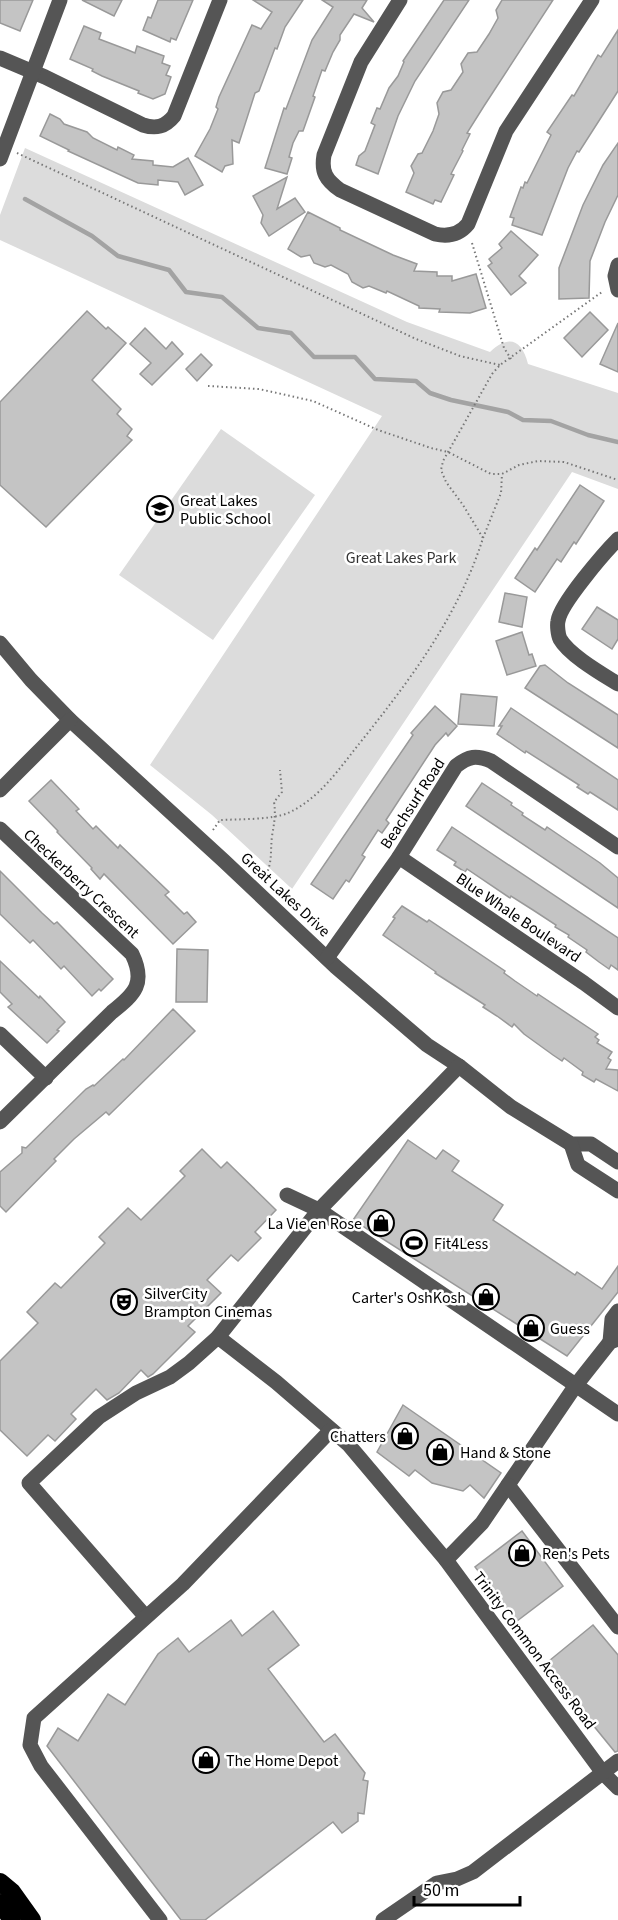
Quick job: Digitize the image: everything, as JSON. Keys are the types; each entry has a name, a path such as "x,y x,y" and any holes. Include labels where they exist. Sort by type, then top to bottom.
{"highway":[{"path":"0,1882 12,1892 32,1920"},
{"path":"0,1903 12,1920"}],"street":[{"path":"6,155 33,72 60,0"},
{"path":"0,58 152,128 169,122 177,110 220,0"},
{"path":"400,0 354,76 324,155 322,166 324,176 340,190 435,234 448,236 457,233 468,224 506,130 592,0"},
{"path":"618,265 615,276 618,290"},
{"path":"618,539 609,547 569,598 558,620 559,637 566,645 587,663 618,684"},
{"name":"Great Lakes Drive","path":"0,643 31,680 70,720 327,958 427,1046 459,1066 511,1107 571,1143 591,1144 618,1162"},
{"path":"0,790 70,720"},
{"name":"Beachsurf Road","path":"327,958 399,857 456,766 467,757 480,756 491,761 618,847"},
{"name":"Checkerberry Crescent","path":"0,830 132,954 137,965 139,979 135,992 0,1122"},
{"name":"Blue Whale Boulevard","path":"399,857 618,1008"},
{"path":"0,1034 46,1078"},
{"path":"145,1616 29,1483 99,1417 136,1393 170,1377 218,1338 319,1210 459,1066"},
{"path":"571,1143 578,1165 618,1191"},
{"path":"287,1195 319,1210 618,1414"},
{"path":"446,1560 482,1524 576,1385 614,1340 612,1319 618,1311"},
{"name":"Trinity Common Access Road","path":"218,1338 276,1382 348,1444 446,1560 603,1773 618,1788"},
{"path":"160,1920 41,1766 30,1745 34,1718 183,1584 331,1430"},
{"path":"508,1485 618,1627"},
{"path":"383,1920 437,1883 457,1879 473,1872 618,1761"}],"path":[{"path":"6,155 416,339 460,356 500,365"},
{"path":"472,243 504,348 510,359"},
{"path":"483,538 464,505 446,482 441,470 448,452 492,374 500,365 602,292"},
{"path":"208,386 259,389 313,401 378,430 448,452 491,474 502,474 519,465 538,461 564,462 618,480"},
{"path":"203,842 220,820 287,814 304,804 326,785 397,696 441,632 465,587 501,493 502,474"},
{"path":"257,892 272,863 272,838 276,816 274,802 282,792 280,770"}],"green space":[{"name":"Great Lakes Park","path":"25,148 407,322 490,352 503,343 514,342 522,349 528,364 618,393 618,489 572,472 292,889 212,815 150,765 382,416 0,240 0,215"},
{"path":"221,429 315,495 213,640 119,575"}],"building":[{"path":"0,0 33,0 20,31 0,23"},
{"path":"82,0 122,0 114,16"},
{"path":"158,0 193,0 176,40 171,38 170,42 143,30"},
{"path":"253,0 303,0 285,27 277,49 275,48 259,91 255,93 239,143 232,140 233,164 225,166 222,172 195,156 210,129 218,109 216,107 219,97 252,25 261,29 272,12"},
{"path":"322,0 367,0 362,8 374,22 354,14 340,35 340,40 325,71 322,70 303,131 299,131 293,143 289,157 292,158 287,174 265,168 284,108 286,109 312,40 333,7"},
{"path":"444,0 469,0 415,81 398,116 378,174 356,165 359,156 365,151 375,125 371,123 377,108 380,109 389,88 398,76 403,61"},
{"path":"502,0 553,0 467,133 470,134 451,174 454,175 441,202 435,200 433,204 406,192 414,173 411,166 418,154 422,153 433,131 439,114 437,103 443,92 451,90 463,72 461,64 468,53 477,52 489,34 498,18 496,10"},
{"path":"84,26 101,33 99,39 135,53 137,46 164,56 162,63 170,66 166,75 171,77 165,94 153,99 70,59"},
{"path":"618,30 618,91 568,168 542,235 512,225 514,218 510,217 521,187 523,188 525,182 527,183 551,135 547,132 572,95 574,96 598,55 601,57"},
{"path":"50,114 64,124 87,132 93,138 117,150 118,147 134,155 132,159 153,161 153,165 173,167 188,158 203,185 185,195 178,182 158,180 158,185 138,183 68,151 40,136"},
{"path":"618,143 618,195 590,261 589,298 559,299 559,268 583,205 603,165"},
{"path":"287,177 277,209 295,198 305,212 269,236 261,223 263,215 253,196"},
{"path":"308,212 340,230 417,264 414,271 437,272 437,276 452,276 452,281 476,274 486,308 470,313 439,312 440,309 419,308 387,291 386,293 369,286 363,288 352,282 348,274 331,265 325,267 314,263 310,255 301,257 288,249"},
{"path":"511,231 538,255 519,276 526,283 511,295 488,266 492,263 489,259 502,248 499,244"},
{"path":"87,311 106,329 108,327 126,343 92,380 121,409 117,414 132,429 127,436 132,440 46,527 0,485 0,402"},
{"path":"590,312 608,330 582,357 564,338"},
{"path":"618,323 618,372 600,364"},
{"path":"145,328 166,349 172,342 183,354 152,385 140,374 151,363 130,344"},
{"path":"201,354 212,365 197,381 186,369"},
{"path":"580,485 604,501 576,544 574,542 561,562 557,559 535,592 515,578 535,548 537,550"},
{"path":"505,593 527,597 522,627 499,622"},
{"path":"597,607 618,620 618,639 612,649 582,629"},
{"path":"522,632 529,655 532,654 536,666 507,675 496,641"},
{"path":"545,665 568,683 618,715 618,748 525,688 540,666"},
{"path":"461,694 497,697 494,726 458,724"},
{"path":"435,706 457,726 448,736 446,733 435,745 386,820 389,823 382,833 378,830 349,882 346,880 333,899 311,884 413,735 411,733"},
{"path":"511,708 618,780 618,810 590,792 588,794 577,787 579,785 497,734 502,726 499,726"},
{"path":"51,780 79,809 76,811 93,829 96,826 118,848 120,845 169,892 165,895 184,914 187,912 196,922 173,944 104,874 100,879 29,801"},
{"path":"482,783 512,803 511,805 523,813 522,815 545,830 547,827 618,878 618,908 466,806"},
{"path":"452,827 618,938 618,970 611,965 609,969 599,962 586,952 587,950 568,937 569,935 533,910 511,896 510,898 467,869 465,872 454,865 456,862 437,850"},
{"path":"0,871 54,924 57,922 113,979 101,991 99,989 92,996 64,966 61,969 33,940 30,943 0,914"},
{"path":"402,906 427,922 429,920 505,971 504,973 537,996 538,994 598,1034 595,1037 599,1040 597,1043 612,1052 606,1069 618,1070 618,1091 596,1079 594,1082 582,1075 583,1072 564,1058 562,1061 553,1055 514,1024 512,1027 483,1007 485,1005 435,973 383,935"},
{"path":"177,949 208,950 207,1002 176,1002"},
{"path":"0,961 39,998 40,996 65,1022 47,1043 8,1007 12,1004 0,992"},
{"path":"173,1009 195,1031 109,1115 106,1112 74,1139 54,1159 56,1161 6,1212 0,1206 0,1172 22,1153 22,1147 26,1148 86,1089 94,1086 124,1060"},
{"path":"408,1140 436,1159 443,1150 459,1161 452,1171 503,1205 493,1220 575,1275 577,1272 602,1289 618,1266 618,1292 567,1356 353,1220"},
{"name":"SilverCity Brampton Cinemas","path":"202,1149 221,1168 227,1162 276,1210 255,1232 261,1238 238,1261 231,1255 207,1280 221,1293 188,1326 195,1332 153,1374 148,1377 141,1370 119,1393 107,1400 96,1389 71,1414 76,1419 55,1441 48,1435 27,1456 0,1430 0,1361 38,1323 27,1312 55,1283 61,1288 105,1243 99,1237 128,1208 141,1220 185,1176 180,1171"},
{"path":"403,1405 501,1473 484,1498 470,1485 463,1491 432,1483 415,1470 409,1476 377,1452"},
{"path":"522,1531 563,1586 517,1621 475,1567"},
{"name":"The Home Depot","path":"273,1611 299,1645 268,1669 324,1742 335,1734 365,1773 363,1780 368,1781 364,1814 358,1813 358,1821 342,1833 333,1822 205,1920 181,1920 47,1746 58,1728 78,1741 108,1694 125,1705 158,1654 178,1638 189,1652 231,1620 242,1636"},
{"path":"593,1625 618,1655 618,1751 615,1752 544,1665"}],"waterway":[{"path":"25,199 92,236 118,256 169,270 186,292 222,297 258,328 291,333 314,357 355,357 375,379 416,381 430,393 451,400 508,412 523,420 551,421 588,435 618,442"}],"place":[{"name":"Great Lakes Public School","path":"160,509"},
{"name":"La Vie en Rose","path":"381,1223"},
{"name":"Fit4Less","path":"414,1243"},
{"name":"Carter's OshKosh","path":"486,1297"},
{"name":"SilverCity Brampton Cinemas","path":"124,1302"},
{"name":"Guess","path":"531,1328"},
{"name":"Chatters","path":"405,1436"},
{"name":"Hand & Stone","path":"440,1452"},
{"name":"Ren's Pets","path":"522,1553"},
{"name":"The Home Depot","path":"206,1760"}]}
